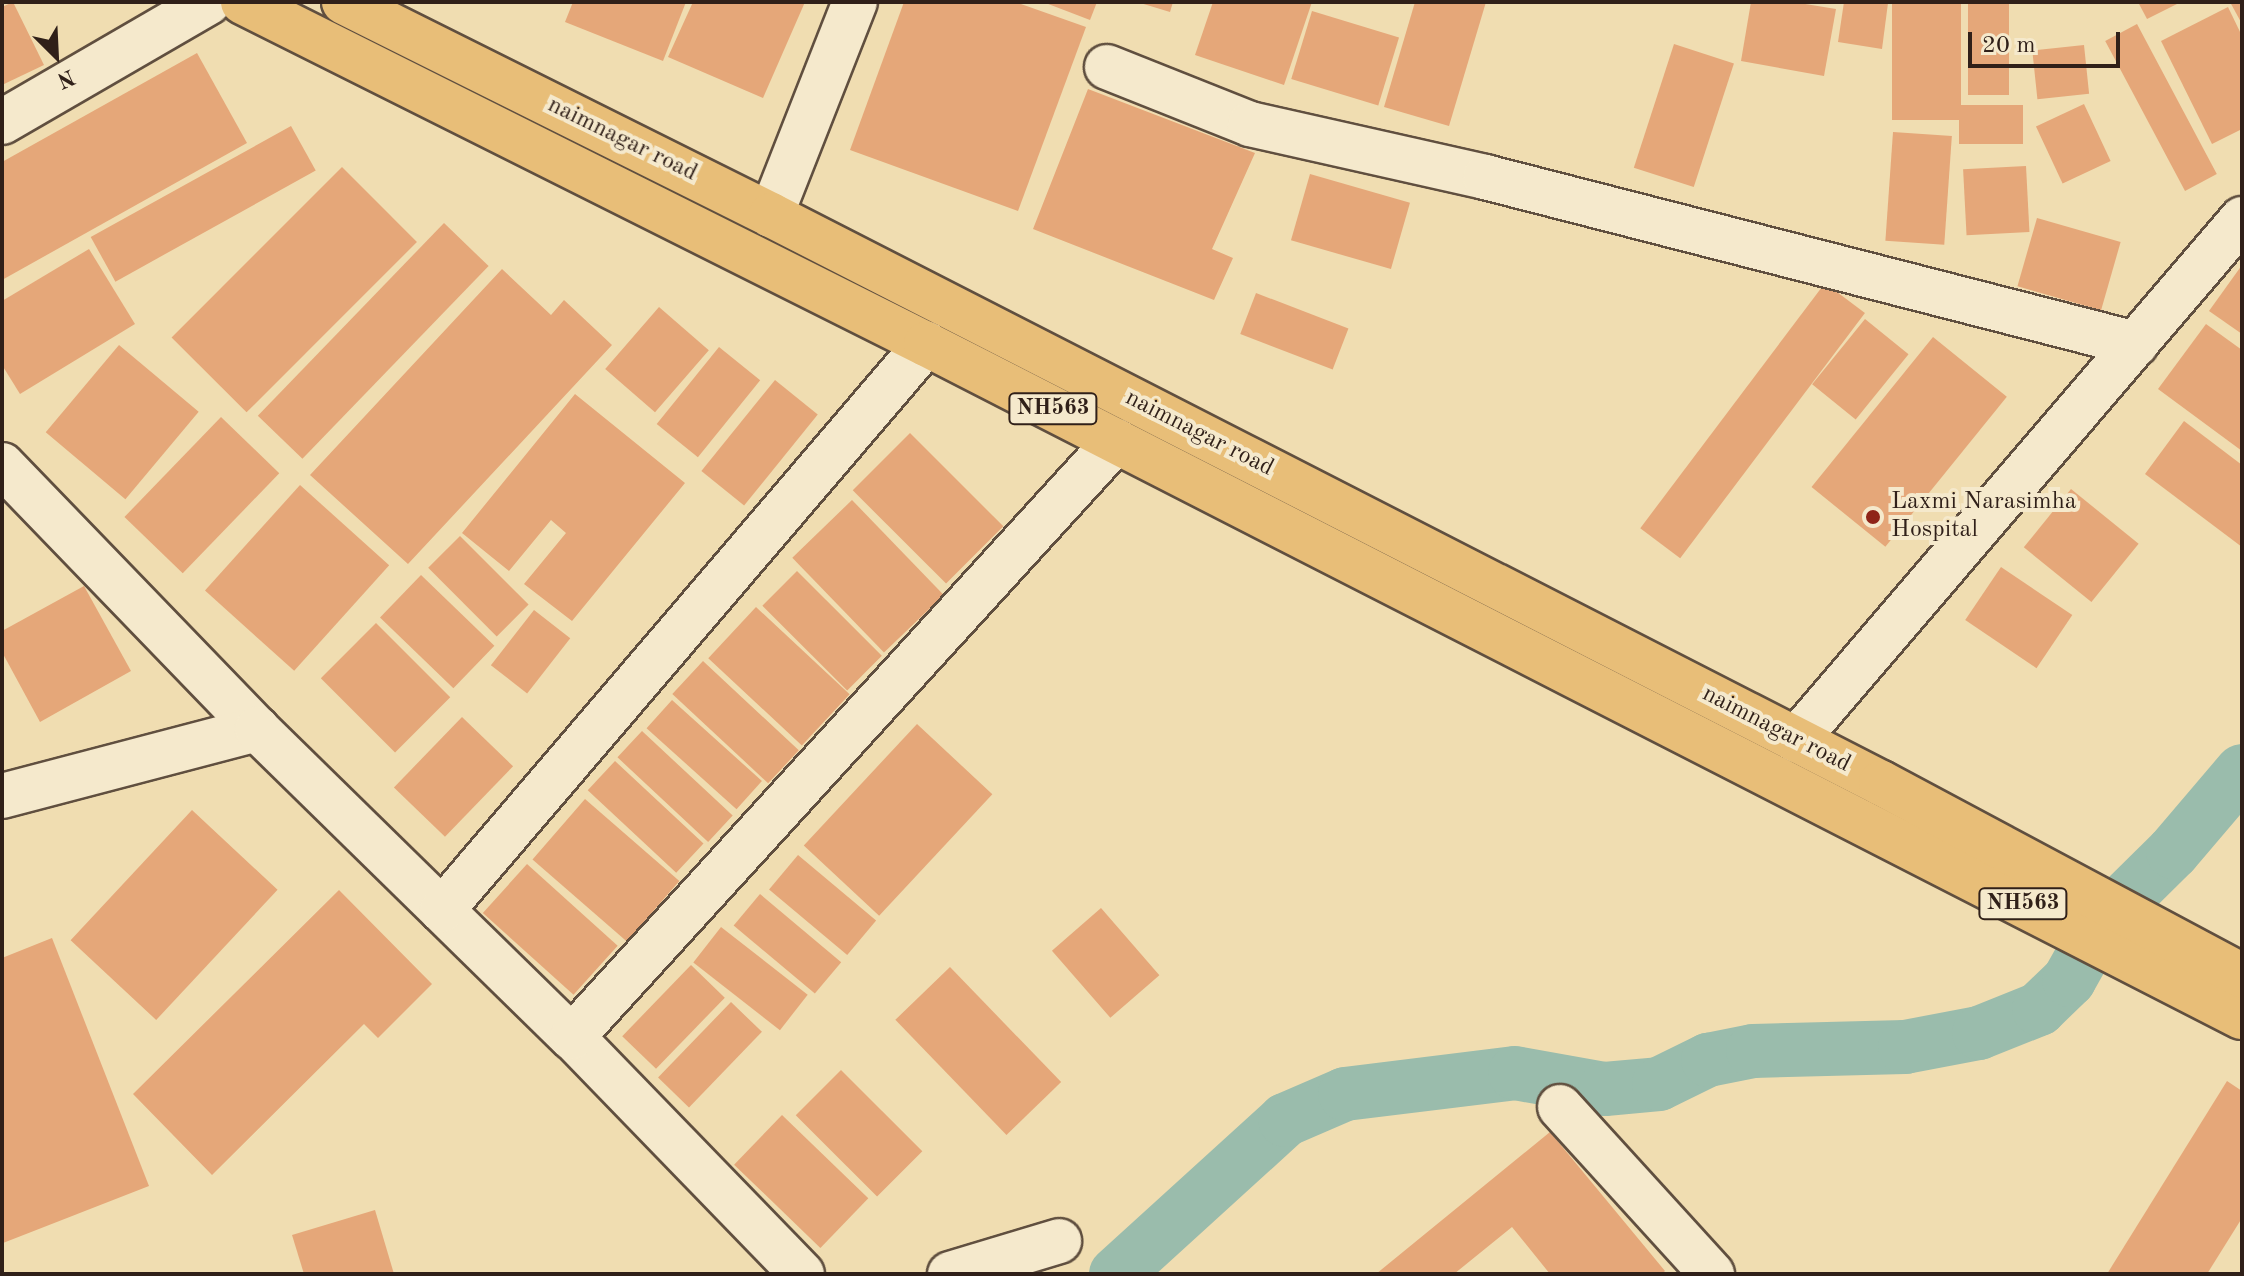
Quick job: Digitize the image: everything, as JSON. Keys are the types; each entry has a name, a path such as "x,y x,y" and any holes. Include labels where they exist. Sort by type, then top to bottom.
{"highway":[{"name":"NH563","path":"243,2 1116,441 1871,801 2192,971 2242,1017"},
{"name":"naimnagar road","path":"344,2 771,215 1796,740 1871,801"},
{"name":"NH563","path":"2192,971 2242,976"}],"street":[{"path":"2,122 209,2"},
{"path":"771,215 855,2"},
{"path":"1107,67 1250,124 1485,177 2136,344"},
{"path":"1796,740 2242,219"},
{"path":"442,910 926,344"},
{"path":"572,1037 1116,441"},
{"path":"2,465 257,729 572,1037 802,1274"},
{"path":"2,796 257,729"},
{"path":"1560,1107 1702,1271"},
{"path":"950,1274 1059,1241"}],"building":[{"path":"13,2 44,65 2,85 2,7"},
{"path":"573,2 686,2 663,61 565,22"},
{"path":"693,2 805,2 763,98 668,57"},
{"path":"904,2 1015,2 1086,27 1018,211 850,150"},
{"path":"1043,2 1097,2 1090,20"},
{"path":"1137,2 1173,2 1170,12"},
{"path":"1213,2 1312,2 1284,85 1195,55"},
{"path":"1415,2 1486,2 1449,126 1384,107"},
{"path":"1751,2 1793,2 1836,9 1824,76 1741,61"},
{"path":"1844,2 1888,3 1882,49 1838,42"},
{"path":"1892,2 1961,2 1961,120 1892,120"},
{"path":"1968,2 2009,2 2009,95 1968,95"},
{"path":"2138,2 2181,2 2147,19"},
{"path":"2230,2 2242,2 2242,24"},
{"path":"2228,7 2242,36 2242,129 2212,144 2161,41"},
{"path":"1312,11 1399,38 1378,106 1291,79"},
{"path":"2137,24 2217,174 2185,191 2105,41"},
{"path":"1674,44 1734,63 1694,187 1634,168"},
{"path":"2084,45 2089,94 2037,99 2032,50"},
{"path":"197,53 247,143 2,280 2,162"},
{"path":"1088,89 1255,153 1212,249 1233,258 1214,300 1033,229"},
{"path":"2084,104 2111,161 2063,183 2036,126"},
{"path":"1959,105 2023,105 2023,144 1959,144"},
{"path":"291,126 316,171 115,282 91,237"},
{"path":"1893,132 1952,136 1944,245 1885,241"},
{"path":"2026,166 2029,232 1967,235 1963,169"},
{"path":"342,167 417,242 247,412 172,337"},
{"path":"1310,174 1410,203 1391,269 1291,240"},
{"path":"2037,218 2121,242 2101,310 2017,286"},
{"path":"444,223 489,266 302,459 258,416"},
{"path":"89,249 135,324 20,394 2,365 2,301"},
{"path":"2242,265 2242,334 2209,311"},
{"path":"502,269 551,315 564,300 612,345 408,564 310,475"},
{"path":"1825,283 1865,313 1680,558 1640,528"},
{"path":"1256,293 1348,328 1333,370 1240,334"},
{"path":"659,307 709,350 655,412 605,369"},
{"path":"1865,319 1909,354 1856,420 1812,384"},
{"path":"2206,324 2242,350 2242,451 2158,389"},
{"path":"1933,337 2007,397 1885,547 1812,487"},
{"path":"119,345 199,412 125,499 46,432"},
{"path":"719,347 760,380 698,457 657,424"},
{"path":"775,380 818,415 744,506 701,471"},
{"path":"575,394 685,483 572,621 524,584 566,533 551,520 509,571 462,533"},
{"path":"221,417 279,473 183,573 124,517"},
{"path":"2184,421 2242,465 2242,547 2145,474"},
{"path":"910,433 1003,526 946,584 853,490"},
{"path":"300,485 389,565 294,671 205,591"},
{"path":"2071,489 2139,544 2091,602 2024,547"},
{"path":"852,500 944,595 884,653 792,558"},
{"path":"460,536 529,605 497,636 428,568"},
{"path":"2001,567 2072,615 2037,668 1965,620"},
{"path":"797,571 882,656 847,691 762,606"},
{"path":"421,575 494,646 453,688 380,617"},
{"path":"84,586 131,671 40,722 2,652 2,631"},
{"path":"756,607 850,694 802,745 708,658"},
{"path":"534,610 570,638 527,693 491,665"},
{"path":"376,623 450,697 395,752 321,678"},
{"path":"703,661 799,750 768,783 672,694"},
{"path":"672,700 762,781 736,809 647,728"},
{"path":"462,717 513,766 445,837 394,787"},
{"path":"917,724 992,794 879,916 804,845"},
{"path":"642,731 733,816 708,842 617,757"},
{"path":"615,761 703,844 676,873 588,790"},
{"path":"585,799 679,881 627,941 533,859"},
{"path":"192,810 278,890 156,1020 71,940"},
{"path":"798,855 876,921 847,955 769,889"},
{"path":"527,864 618,946 574,995 483,913"},
{"path":"339,890 432,984 378,1038 364,1024 212,1175 133,1094"},
{"path":"760,894 841,962 815,994 734,925"},
{"path":"1101,908 1159,975 1110,1018 1052,951"},
{"path":"721,927 808,995 780,1030 693,962"},
{"path":"52,938 149,1186 3,1243 2,958"},
{"path":"691,965 725,998 656,1069 622,1036"},
{"path":"950,967 1061,1082 1006,1135 895,1020"},
{"path":"731,1002 762,1032 689,1107 658,1078"},
{"path":"841,1070 922,1151 877,1197 796,1115"},
{"path":"2227,1081 2242,1091 2242,1218 2207,1274 2107,1274"},
{"path":"782,1115 868,1198 820,1248 734,1165"},
{"path":"1550,1132 1665,1271 1662,1274 1550,1274 1512,1227 1454,1274 1376,1274"},
{"path":"375,1210 394,1274 304,1274 292,1235"}],"waterway":[{"path":"1116,1274 1285,1120 1345,1094 1515,1073 1605,1089 1659,1084 1708,1060 1753,1051 1905,1047 1979,1033 2039,1009 2069,980 2101,923 2173,852 2242,771"}],"place":[{"name":"Laxmi Narasimha Hospital","path":"1873,517"}]}
